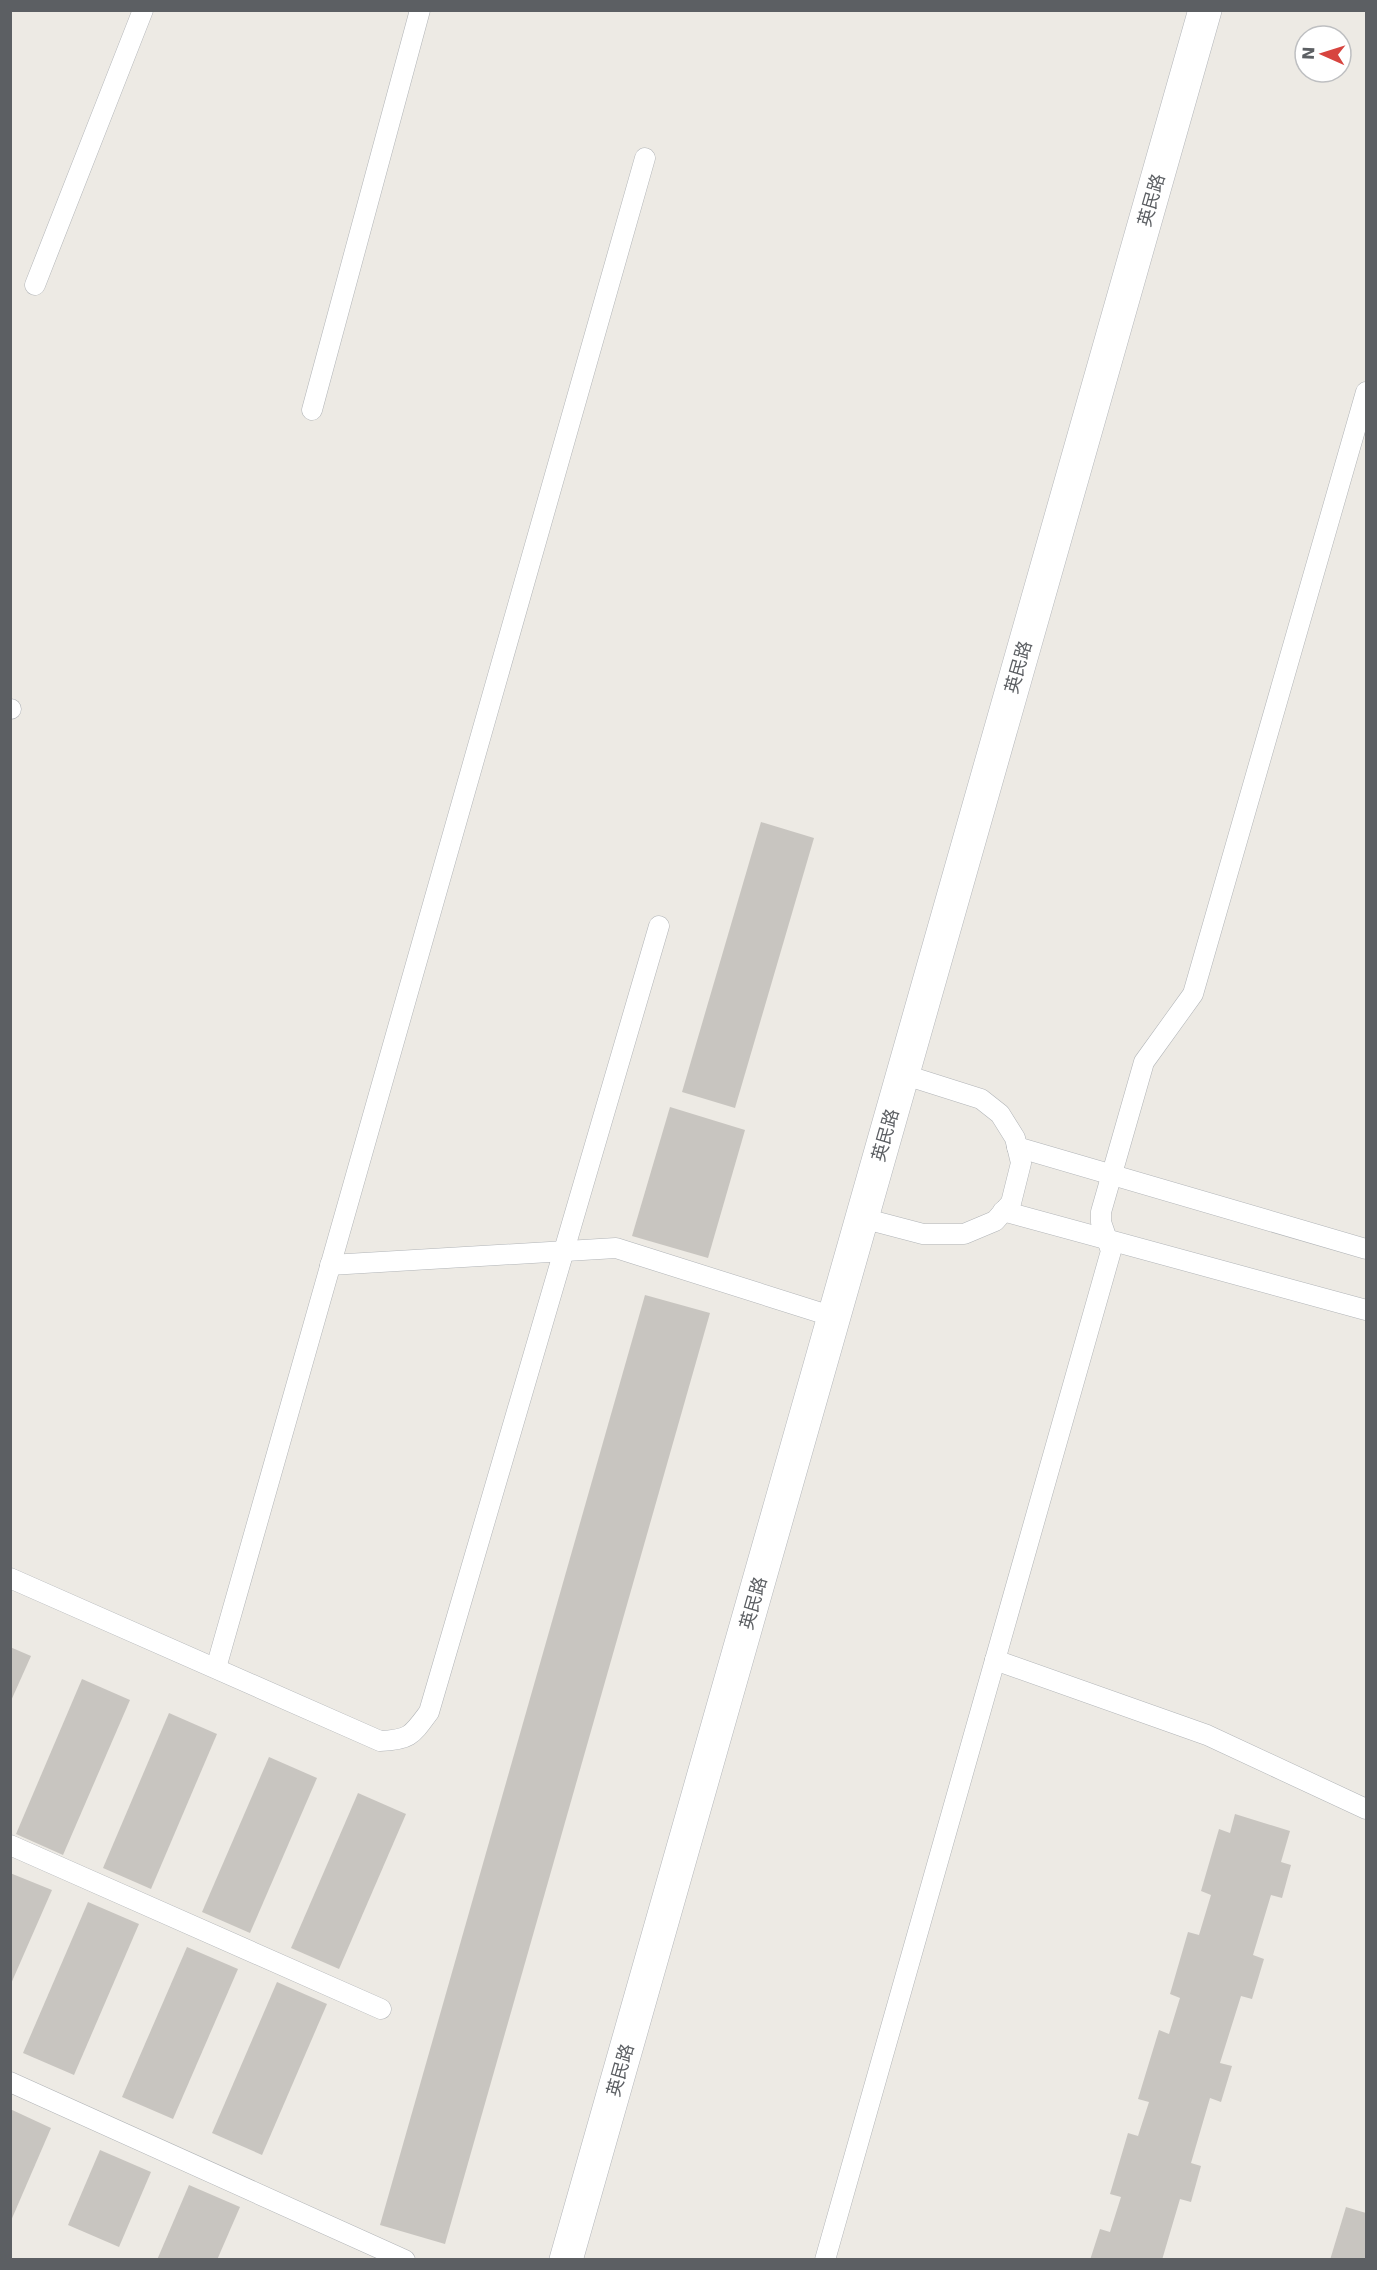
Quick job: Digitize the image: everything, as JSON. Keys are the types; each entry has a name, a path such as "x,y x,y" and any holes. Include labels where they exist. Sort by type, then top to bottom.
{"street":[{"name":"英民路","path":"566,2259 1205,10"}],"lane":[{"path":"36,285 143,10"},
{"path":"312,410 420,10"},
{"path":"216,1668 645,158"},
{"path":"825,2259 1111,1251 1101,1212 1110,1174 1144,1062 1192,994 1366,392"},
{"path":"10,1578 380,1741 402,1740 413,1734 429,1712 659,926"},
{"path":"862,1218 923,1234 964,1234 995,1221 1011,1203 1021,1163 1016,1138 1000,1114 981,1099 902,1074"},
{"path":"1017,1148 1366,1249"},
{"path":"1003,1211 1106,1237 1366,1310"},
{"path":"330,1265 616,1248 834,1317"},
{"path":"995,1660 1207,1735 1366,1809"},
{"path":"10,1845 381,2008"},
{"path":"10,2082 405,2259"}],"building":[{"path":"761,822 814,838 735,1108 682,1092"},
{"path":"670,1107 745,1130 708,1258 632,1236"},
{"path":"645,1295 710,1313 445,2244 380,2225"},
{"path":"10,1647 31,1656 10,1703"},
{"path":"82,1679 130,1700 63,1855 16,1834"},
{"path":"169,1713 217,1734 151,1889 103,1868"},
{"path":"269,1757 317,1778 250,1933 202,1912"},
{"path":"358,1793 406,1814 339,1969 291,1948"},
{"path":"1235,1814 1290,1831 1281,1862 1291,1865 1282,1898 1271,1895 1253,1955 1264,1959 1252,1999 1241,1996 1220,2063 1232,2066 1221,2102 1210,2098 1191,2163 1201,2166 1191,2202 1180,2199 1162,2260 1090,2260 1100,2229 1110,2232 1121,2197 1110,2194 1128,2133 1138,2136 1149,2102 1138,2099 1159,2030 1169,2034 1180,1998 1170,1994 1188,1932 1199,1935 1211,1895 1201,1891 1219,1829 1230,1833"},
{"path":"10,1873 52,1890 10,1986"},
{"path":"88,1902 139,1924 74,2075 23,2053"},
{"path":"187,1947 238,1969 173,2119 122,2097"},
{"path":"277,1982 327,2004 262,2155 212,2133"},
{"path":"10,2109 51,2128 10,2223"},
{"path":"100,2150 151,2172 119,2247 68,2225"},
{"path":"189,2185 240,2207 217,2260 157,2260"},
{"path":"1346,2207 1366,2213 1366,2260 1330,2260"}]}
